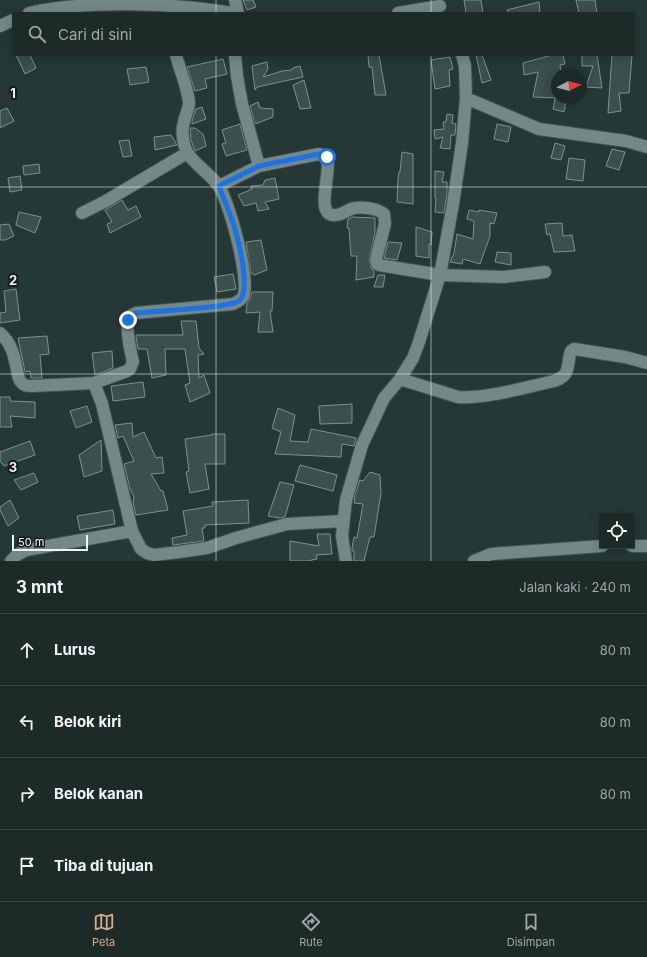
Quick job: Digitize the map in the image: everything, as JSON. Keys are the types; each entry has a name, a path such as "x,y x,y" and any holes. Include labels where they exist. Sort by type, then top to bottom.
{"street":[{"path":"32,12 39,9 75,1 121,0 177,8 221,12"},
{"path":"235,0 238,12"},
{"path":"404,12 441,6"},
{"path":"0,26 12,20"},
{"path":"0,333 10,344 14,353 18,378 21,383 32,386 94,383 122,374 132,366 133,362 128,333 128,320 132,315 136,313 233,304 240,300 243,296 245,289 244,270 236,230 219,186 188,153 185,144 183,124 189,109 189,102 184,78 176,56"},
{"path":"236,56 237,76 242,104 259,166"},
{"path":"346,561 342,536 343,521 346,500 362,445 384,398 400,379 409,365 417,347 440,275 462,143 466,98 465,66 462,56"},
{"path":"466,98 539,129 626,141 647,147"},
{"path":"82,213 106,201 188,153"},
{"path":"219,186 259,166 319,154 327,157 329,165 324,204 328,213 331,215 336,215 359,208 379,211 384,214 385,224 377,257 377,264 440,275 504,277 545,272"},
{"path":"400,379 465,398 492,394 562,378 568,368 570,351 574,349 625,357 647,363"},
{"path":"94,383 102,404 132,531 141,549 147,553 154,555 207,548 236,538 287,524 343,521"},
{"path":"11,561 17,555 26,550 132,531"},
{"path":"474,561 491,554 599,546"},
{"path":"635,546 647,546"}],"building":[{"path":"243,0 253,0 256,7 247,10"},
{"path":"464,0 481,0 483,12 466,12"},
{"path":"576,0 595,0 597,12 579,12"},
{"path":"539,2 540,12 508,12 507,10"},
{"path":"16,56 30,56 36,68 25,74"},
{"path":"368,56 379,56 386,95 375,95 372,67 369,67"},
{"path":"476,56 482,56 491,80 482,83"},
{"path":"548,56 563,56 565,64 560,65 560,68 551,68 551,98 533,97 538,72 524,75 523,63"},
{"path":"582,56 597,56 602,88 587,87 593,66 582,66"},
{"path":"612,56 632,56 629,93 619,93 621,111 608,113"},
{"path":"450,57 453,69 449,70 450,86 435,89 431,60"},
{"path":"223,59 227,74 205,79 207,88 195,91 187,67"},
{"path":"267,62 268,69 263,77 282,71 292,70 293,68 300,66 303,77 257,87 255,90 252,66"},
{"path":"146,67 149,82 130,85 127,69"},
{"path":"304,80 311,108 300,109 293,85"},
{"path":"258,102 260,108 273,109 273,117 255,124 250,106"},
{"path":"554,104 565,104 564,112 553,109"},
{"path":"202,107 206,119 192,124 196,109"},
{"path":"7,108 14,121 0,128 0,111"},
{"path":"447,114 453,115 452,123 456,124 455,135 451,135 450,149 440,148 443,137 435,139 434,130 444,129 443,122 446,122"},
{"path":"240,124 247,150 226,156 222,144 226,143 222,130"},
{"path":"497,124 511,127 508,142 494,139"},
{"path":"190,128 195,128 203,134 206,146 195,151 191,140"},
{"path":"171,135 177,145 155,150 154,137"},
{"path":"129,140 132,156 123,157 119,141"},
{"path":"555,143 565,146 561,160 551,158"},
{"path":"612,149 625,152 619,170 606,166"},
{"path":"402,152 413,154 413,204 397,202 398,179"},
{"path":"569,158 585,160 583,181 566,179"},
{"path":"39,164 40,173 24,175 23,166"},
{"path":"435,171 444,172 442,182 447,182 444,213 435,212"},
{"path":"20,176 22,190 10,192 8,178"},
{"path":"275,178 279,199 265,202 269,209 258,211 256,203 244,206 238,195 252,189 251,186 263,185 265,180"},
{"path":"122,200 128,210 136,206 141,217 110,233 107,224 112,222 105,210"},
{"path":"469,210 497,213 494,224 490,223 490,236 480,264 463,259 462,264 450,262 454,253 457,234 473,239 474,221 467,219"},
{"path":"19,212 41,217 35,233 16,225"},
{"path":"352,217 375,218 375,233 369,260 371,268 374,271 374,277 356,280 357,256 351,256 349,228 347,228 348,219"},
{"path":"562,223 563,236 572,235 575,251 554,252 550,234 547,235 545,224"},
{"path":"9,224 14,236 5,240 0,240 0,225"},
{"path":"416,227 432,232 431,245 429,244 429,258 416,256"},
{"path":"261,240 267,270 254,275 251,273 246,242"},
{"path":"388,242 402,243 397,260 384,258"},
{"path":"497,252 511,253 511,265 495,262"},
{"path":"233,274 236,289 217,292 214,277"},
{"path":"378,275 385,275 383,287 374,287"},
{"path":"16,289 20,320 0,323 0,313 6,312 4,291"},
{"path":"252,292 273,292 272,311 270,311 273,332 258,332 260,312 246,313 247,304"},
{"path":"181,321 196,321 199,348 204,354 198,355 199,378 204,375 210,393 190,402 185,385 190,383 185,349 165,349 166,375 152,378 147,349 138,349 136,337 136,335 183,335"},
{"path":"47,336 49,354 40,355 42,378 31,378 30,371 25,372 18,338"},
{"path":"112,351 113,368 95,375 92,353"},
{"path":"143,382 145,397 113,401 111,386"},
{"path":"0,397 10,397 10,401 35,402 35,418 10,416 12,427 0,427"},
{"path":"352,404 352,423 320,424 319,406"},
{"path":"87,406 92,422 76,428 70,411"},
{"path":"278,408 295,415 290,441 308,442 311,429 356,438 354,446 342,444 341,457 275,454 281,432 272,428"},
{"path":"132,423 133,437 144,432 156,458 162,457 164,473 151,474 161,491 163,491 168,510 136,515 133,503 134,497 130,489 124,464 134,461 123,436 118,438 115,425"},
{"path":"212,434 225,434 225,464 205,464 209,489 190,493 186,472 189,471 185,439"},
{"path":"101,440 102,471 84,477 79,455"},
{"path":"30,441 35,455 4,466 0,461 0,452"},
{"path":"300,465 337,475 333,491 295,481"},
{"path":"370,472 380,475 381,493 374,537 370,537 364,561 354,561 354,551 352,551 352,548 354,537 357,538 363,504 354,503 355,495 360,480 363,481"},
{"path":"34,473 38,482 21,490 14,480"},
{"path":"280,482 294,485 285,517 280,518 268,516"},
{"path":"10,500 19,518 8,526 0,507"},
{"path":"248,500 249,523 205,525 205,528 202,528 204,541 173,545 172,538 187,535 183,511 213,506 212,502"},
{"path":"113,510 115,524 80,530 77,516"},
{"path":"317,534 330,534 332,554 316,555 317,559 307,561 290,561 290,541 319,546"}],"route":[{"path":"128,320 129,317 136,313 233,304 240,300 245,289 244,270 236,230 219,186 259,166 319,154 327,157"}]}
